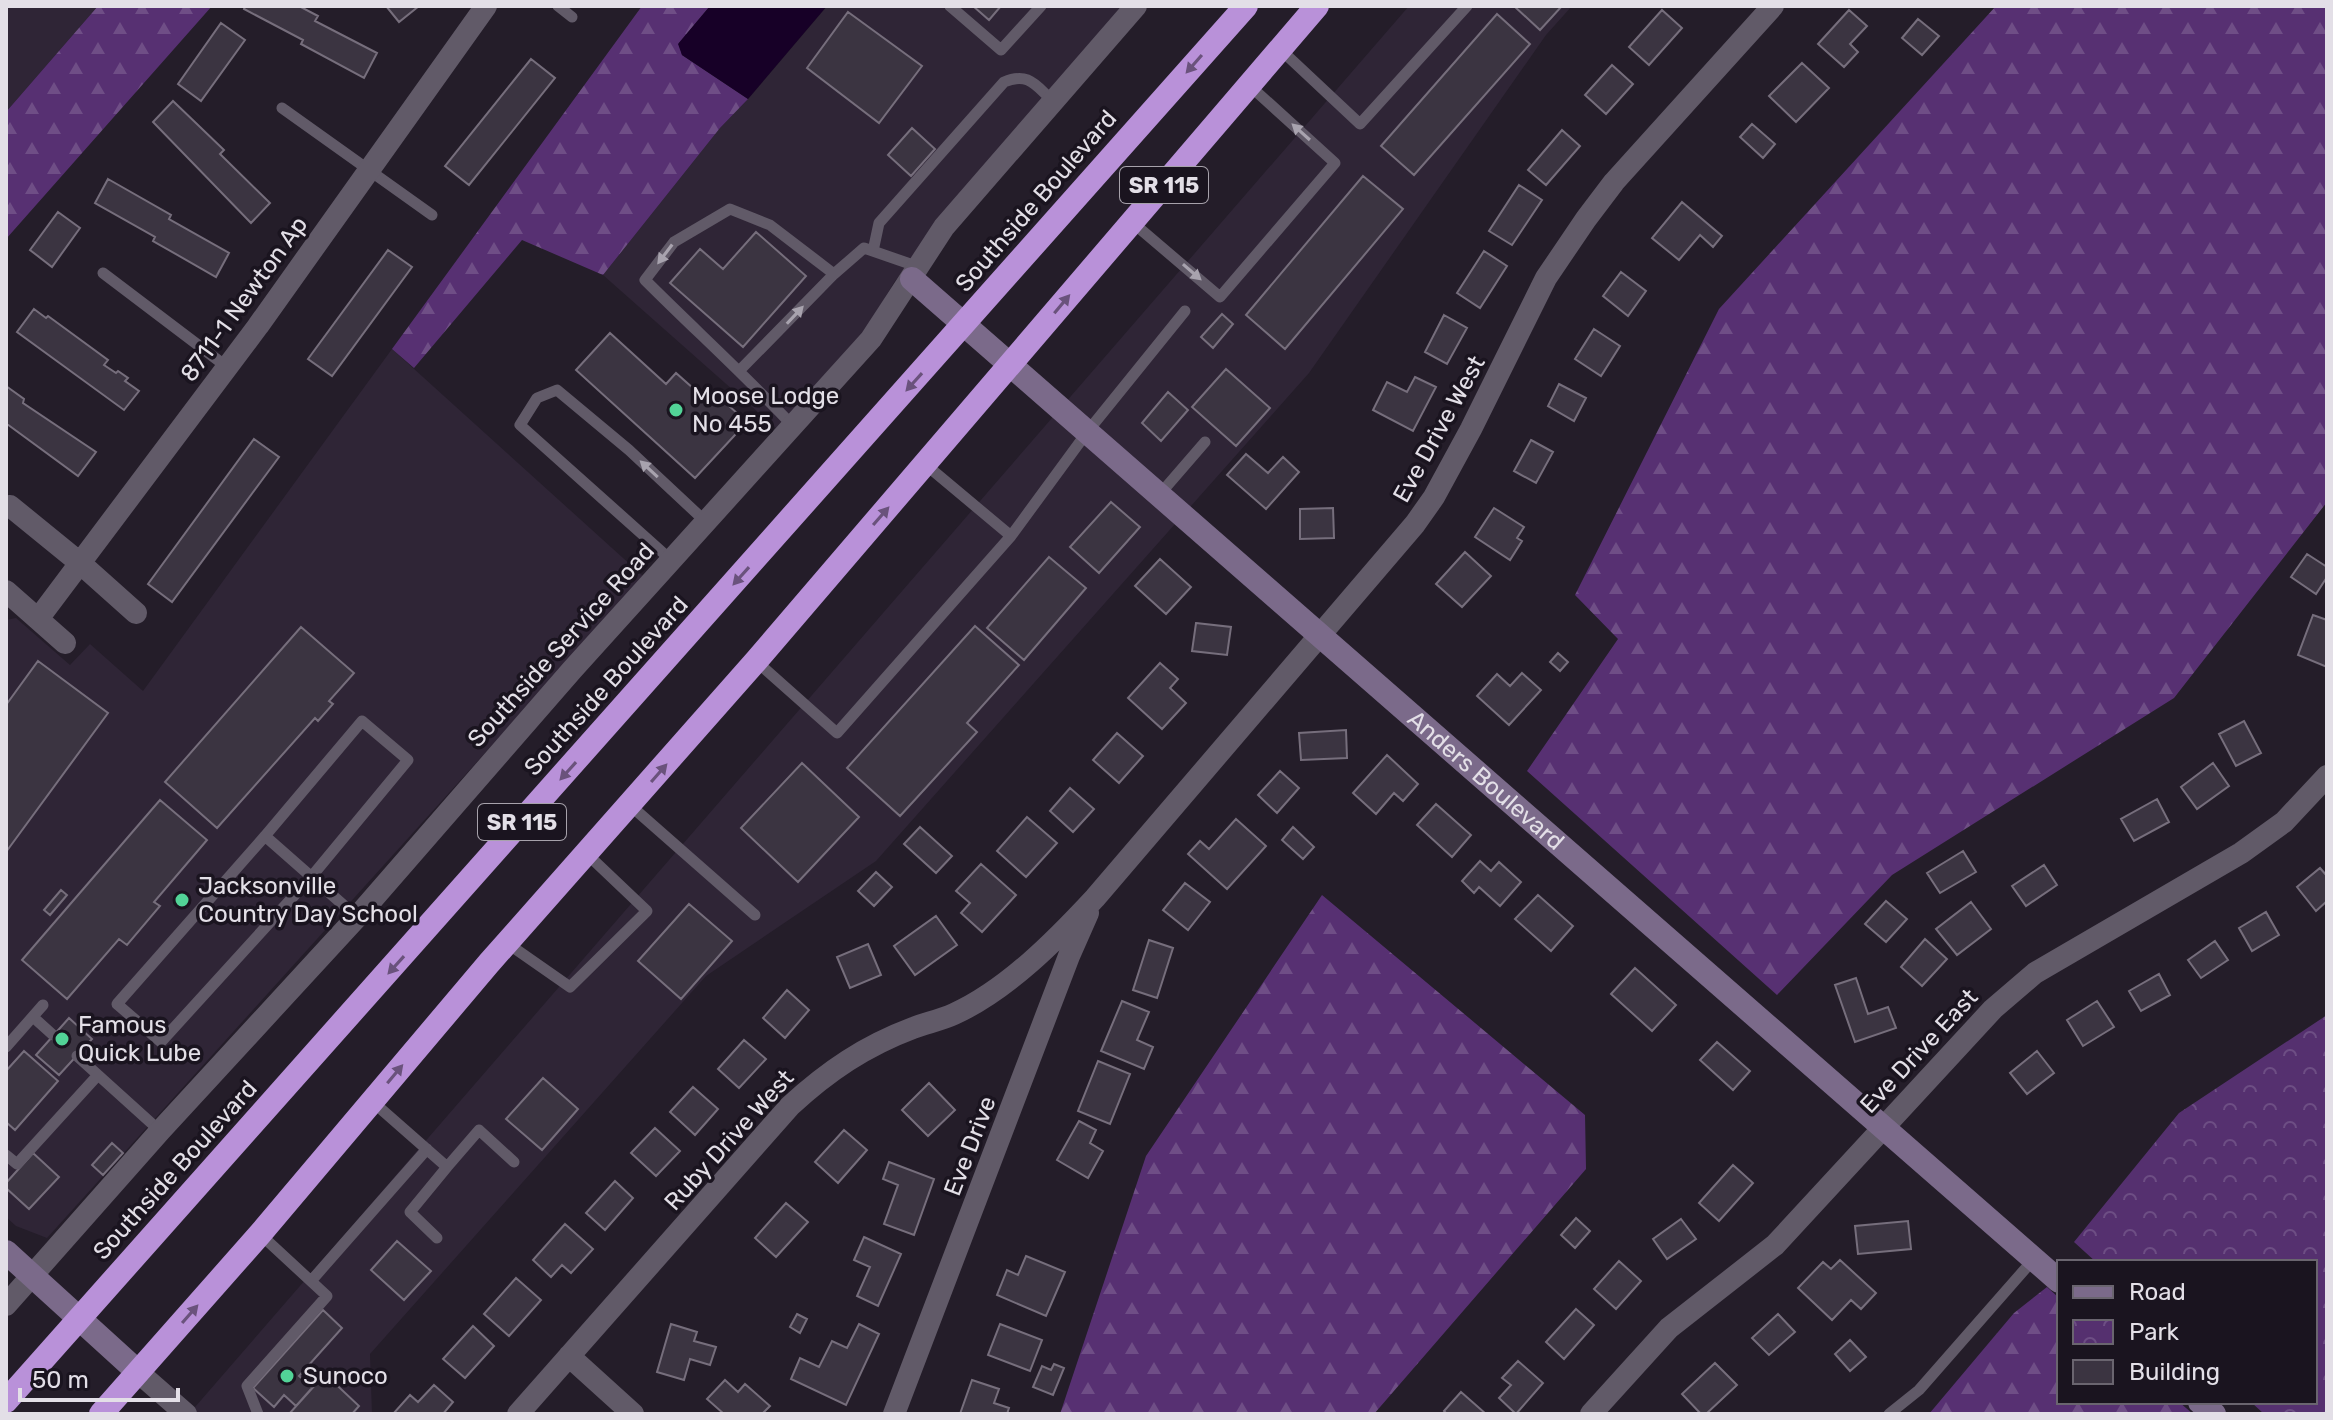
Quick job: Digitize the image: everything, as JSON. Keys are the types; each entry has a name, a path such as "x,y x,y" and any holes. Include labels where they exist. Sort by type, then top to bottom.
{"highway":[{"name":"Southside Boulevard","path":"6,1401 1246,6"},
{"name":"SR 115","path":"101,1414 260,1234 507,943 631,806 1317,6"}],"street":[{"name":"8711-1 Newton Ap","path":"38,619 227,367 486,6"},
{"name":"Southside Service Road","path":"6,1305 160,1131 357,917 572,670 871,339 944,227 1136,6"},
{"name":"Eve Drive West","path":"1095,898 1415,524 1434,497 1546,278 1586,219 1614,182 1773,6"},
{"name":"Anders Boulevard","path":"916,273 1011,364 2057,1279"},
{"path":"10,506 136,613"},
{"path":"6,591 65,643"},
{"name":"Eve Drive East","path":"1591,1414 1669,1328 1775,1245 1993,1009 2035,973 2241,853 2300,808 2327,776"},
{"name":"Ruby Drive West","path":"518,1414 790,1106 819,1079 867,1047 955,1014 1000,985 1054,942 1095,898"},
{"name":"Eve Drive","path":"894,1414 1069,956 1095,898"},
{"path":"6,1252 79,1321 186,1414"},
{"path":"569,1356 633,1414"}],"lane":[{"path":"558,6 572,17"},
{"path":"950,6 1001,50 1041,6"},
{"path":"1280,49 1360,124 1467,6"},
{"path":"873,251 879,223 1004,82 1016,77 1026,78 1053,101"},
{"path":"1132,222 1220,297 1335,163 1249,85"},
{"path":"282,108 432,215"},
{"path":"793,426 740,370 711,346 645,280 674,242 730,209 770,225 834,274"},
{"path":"740,370 834,274 864,248 916,273"},
{"path":"103,273 227,367"},
{"path":"756,661 837,733 1011,536 1088,431 1185,311"},
{"path":"671,560 520,425 537,398 557,390 618,440 706,522"},
{"path":"1160,494 1205,442"},
{"path":"925,464 1011,536"},
{"path":"362,721 408,760 312,876 161,1042 117,1004 265,836 362,721"},
{"path":"631,806 755,915"},
{"path":"265,836 357,917"},
{"path":"507,943 570,987 647,911 587,854"},
{"path":"6,1047 43,1005"},
{"path":"33,1017 53,1035"},
{"path":"77,1056 160,1131"},
{"path":"6,1155 17,1164 98,1075"},
{"path":"372,1101 447,1167"},
{"path":"437,1238 410,1212 479,1130 514,1162"},
{"path":"311,1281 427,1149"},
{"path":"258,1414 247,1386 327,1296 260,1234"},
{"path":"1889,1414 1919,1390 2033,1260"}],"shaded area":[{"path":"6,6 98,6 6,112"},
{"path":"710,6 827,6 748,99 682,55 678,44"},
{"path":"827,6 1128,6 1037,107 895,281 866,329 776,428 603,275 720,128"},
{"path":"1409,6 1572,6 1546,35 1309,373 876,861 706,976 370,1354 372,1414 189,1414"},
{"path":"392,349 644,577 47,1238 16,1226 6,1217 6,620 16,618 70,665 90,644 143,691"}],"green space":[{"path":"98,6 212,6 6,239 6,112"},
{"path":"642,6 710,6 679,43 682,55 748,99 720,128 603,275 522,240 414,368 392,349"},
{"path":"1996,6 2327,6 2327,502 2174,698 1892,875 1777,995 1527,771 1618,639 1575,595 1719,309"},
{"path":"1322,895 1585,1115 1586,1169 1374,1414 1060,1414 1146,1156"},
{"path":"2327,1015 2327,1414 2264,1414 2253,1404 2317,1404 2317,1260 2094,1260 2074,1242 2179,1113"},
{"path":"2047,1287 2057,1296 2057,1404 2181,1404 2193,1414 1929,1414 2014,1313"}],"building":[{"path":"245,6 299,6 318,16 315,21 377,53 364,78 301,44 303,40 244,9"},
{"path":"386,6 419,6 399,22"},
{"path":"973,6 1001,6 989,20"},
{"path":"1514,6 1562,6 1540,30"},
{"path":"1662,10 1682,28 1649,65 1629,47"},
{"path":"1849,10 1867,26 1850,44 1858,52 1844,67 1818,44"},
{"path":"848,12 922,66 879,123 807,68"},
{"path":"1497,14 1530,44 1414,175 1381,146"},
{"path":"1918,19 1939,36 1922,55 1902,38"},
{"path":"221,23 245,40 201,101 178,84"},
{"path":"531,59 555,78 469,185 445,166"},
{"path":"1802,63 1829,88 1796,122 1769,96"},
{"path":"1612,65 1633,84 1606,114 1585,95"},
{"path":"173,101 224,150 220,154 270,203 251,223 153,122"},
{"path":"1752,124 1775,144 1763,158 1740,137"},
{"path":"912,128 935,149 911,176 888,155"},
{"path":"1562,130 1580,146 1546,185 1528,170"},
{"path":"1363,176 1403,209 1285,349 1246,315"},
{"path":"108,179 229,253 216,277 95,203"},
{"path":"1519,185 1542,200 1512,245 1489,231"},
{"path":"1682,202 1722,236 1713,247 1700,235 1679,260 1652,238"},
{"path":"58,212 80,228 52,267 30,250"},
{"path":"756,232 806,276 743,347 670,283 700,249 723,269"},
{"path":"388,250 412,267 332,376 308,359"},
{"path":"1484,251 1507,266 1480,308 1457,293"},
{"path":"1621,272 1646,291 1628,316 1603,296"},
{"path":"34,309 108,360 104,365 128,378 125,381 139,391 124,410 17,332"},
{"path":"1222,314 1233,324 1213,348 1201,337"},
{"path":"1444,315 1467,328 1447,364 1425,352"},
{"path":"1594,329 1620,346 1601,376 1575,359"},
{"name":"Moose Lodge No 455","path":"610,333 666,384 676,373 703,397 710,389 747,422 695,478 576,370"},
{"path":"1226,369 1270,408 1236,446 1192,407"},
{"path":"1415,377 1436,387 1413,431 1373,410 1387,382 1407,392"},
{"path":"1559,384 1586,398 1574,421 1548,406"},
{"path":"6,386 24,399 23,403 96,452 78,476 7,424"},
{"path":"1168,392 1188,410 1161,441 1142,423"},
{"path":"254,439 279,457 172,602 148,584"},
{"path":"1531,440 1553,452 1536,483 1514,471"},
{"path":"1246,454 1268,473 1283,457 1299,472 1266,509 1227,475"},
{"path":"1111,502 1140,527 1099,573 1070,547"},
{"path":"1333,508 1334,538 1300,539 1300,509"},
{"path":"1494,508 1524,527 1517,538 1522,541 1510,560 1475,537"},
{"path":"1465,552 1491,576 1462,607 1436,584"},
{"path":"2307,554 2327,567 2327,577 2316,594 2291,577"},
{"path":"1049,557 1086,588 1024,660 987,628"},
{"path":"1160,559 1191,587 1166,614 1135,586"},
{"path":"2313,615 2327,620 2327,667 2298,655"},
{"path":"1196,623 1231,627 1227,655 1192,651"},
{"path":"975,626 1019,665 967,723 977,732 900,816 847,768"},
{"path":"301,627 354,673 329,701 333,704 318,721 315,718 217,828 165,782"},
{"path":"1558,653 1568,662 1560,671 1550,662"},
{"path":"38,661 108,713 6,852 6,705"},
{"path":"1160,663 1178,679 1170,688 1186,703 1162,729 1128,698"},
{"path":"1522,673 1541,690 1509,725 1477,696 1497,674 1510,686"},
{"path":"2244,721 2261,753 2236,766 2219,734"},
{"path":"1346,730 1347,758 1301,760 1299,733"},
{"path":"1117,733 1143,756 1119,783 1093,760"},
{"path":"1387,755 1418,784 1403,801 1394,793 1376,814 1353,793"},
{"path":"802,763 859,817 798,882 741,828"},
{"path":"2213,763 2229,786 2197,809 2181,787"},
{"path":"1280,771 1299,788 1277,813 1258,795"},
{"path":"1070,788 1094,809 1073,832 1050,811"},
{"path":"2157,799 2169,822 2134,841 2121,819"},
{"path":"160,800 207,840 154,902 160,906 127,945 119,939 67,999 22,960"},
{"path":"1436,804 1471,835 1452,857 1417,825"},
{"path":"1027,817 1057,843 1026,877 997,851"},
{"path":"1236,819 1266,846 1227,889 1188,854 1200,841 1209,849"},
{"path":"920,827 952,856 936,873 904,844"},
{"path":"1293,827 1314,847 1303,859 1282,840"},
{"path":"1963,851 1976,872 1940,893 1927,873"},
{"path":"1480,861 1491,871 1499,862 1521,882 1500,906 1479,887 1474,893 1462,881"},
{"path":"981,864 1016,895 982,932 961,913 970,903 956,891"},
{"path":"2044,865 2057,885 2026,906 2012,886"},
{"path":"2320,868 2327,876 2327,901 2316,911 2297,887"},
{"path":"876,872 892,887 874,906 858,891"},
{"path":"1185,883 1210,902 1188,930 1163,910"},
{"path":"61,890 67,895 50,915 44,910"},
{"path":"1538,895 1573,926 1551,951 1515,919"},
{"path":"1886,901 1907,919 1886,942 1865,924"},
{"path":"1971,902 1991,929 1957,955 1936,929"},
{"path":"689,904 732,941 681,999 638,961"},
{"path":"2266,912 2279,935 2252,951 2239,928"},
{"path":"936,916 957,945 915,975 894,946"},
{"path":"1925,939 1947,959 1922,986 1901,967"},
{"path":"1149,940 1173,948 1157,998 1133,990"},
{"path":"2215,941 2228,960 2201,978 2188,960"},
{"path":"868,944 881,975 850,988 837,957"},
{"path":"1635,968 1676,1005 1652,1031 1611,994"},
{"path":"2159,974 2170,995 2141,1011 2129,991"},
{"path":"1856,978 1868,1014 1888,1007 1896,1028 1855,1042 1835,985"},
{"path":"787,990 809,1010 785,1038 763,1018"},
{"path":"1122,1001 1149,1012 1137,1040 1153,1047 1144,1069 1101,1051"},
{"path":"2097,1001 2114,1027 2083,1046 2067,1020"},
{"path":"69,1018 92,1039 59,1075 36,1055"},
{"path":"744,1040 766,1059 739,1088 718,1069"},
{"path":"1717,1042 1750,1071 1733,1090 1700,1060"},
{"path":"24,1051 58,1081 15,1130 6,1122 6,1071"},
{"path":"2037,1051 2054,1073 2027,1094 2010,1073"},
{"path":"1098,1061 1130,1074 1110,1124 1078,1111"},
{"path":"543,1078 578,1109 542,1150 506,1119"},
{"path":"929,1083 955,1110 928,1136 902,1110"},
{"path":"693,1087 718,1109 695,1135 670,1112"},
{"path":"1079,1121 1096,1130 1090,1143 1103,1151 1088,1178 1057,1160"},
{"path":"655,1128 680,1151 656,1176 631,1153"},
{"path":"844,1130 867,1150 838,1183 815,1162"},
{"path":"112,1143 123,1153 103,1175 92,1165"},
{"path":"33,1153 59,1177 29,1209 6,1188 6,1183"},
{"path":"889,1162 934,1179 914,1235 884,1224 898,1185 883,1179"},
{"path":"1733,1165 1753,1183 1719,1221 1699,1203"},
{"path":"615,1181 633,1198 605,1230 586,1213"},
{"path":"786,1203 808,1222 776,1257 755,1238"},
{"path":"1576,1218 1590,1231 1575,1248 1561,1235"},
{"path":"1681,1219 1696,1239 1667,1259 1653,1239"},
{"path":"1908,1221 1911,1249 1858,1254 1855,1226"},
{"path":"565,1224 593,1249 571,1273 562,1265 551,1277 533,1260"},
{"path":"864,1237 901,1254 878,1306 857,1296 870,1267 854,1260"},
{"path":"397,1241 431,1271 404,1300 371,1270"},
{"path":"1026,1256 1065,1272 1046,1316 997,1295 1007,1270 1018,1275"},
{"path":"1840,1260 1876,1293 1861,1309 1851,1300 1832,1320 1798,1288 1823,1262 1831,1269"},
{"path":"1619,1261 1641,1281 1616,1309 1594,1289"},
{"path":"516,1278 541,1300 509,1336 484,1314"},
{"path":"1576,1309 1594,1325 1564,1359 1546,1342"},
{"path":"323,1310 342,1328 299,1376 312,1388 296,1406 284,1395 274,1407 253,1388"},
{"path":"797,1314 807,1319 800,1333 790,1327"},
{"path":"1778,1314 1795,1332 1769,1355 1752,1338"},
{"path":"671,1324 697,1332 694,1341 716,1347 710,1365 690,1359 684,1380 657,1372"},
{"path":"859,1324 879,1334 846,1405 791,1379 800,1358 819,1367 832,1341 847,1348"},
{"path":"1000,1324 1042,1340 1030,1371 988,1355"},
{"path":"473,1326 494,1346 465,1378 443,1359"},
{"path":"1850,1340 1866,1357 1850,1371 1835,1354"},
{"path":"1518,1361 1543,1383 1516,1414 1499,1398 1511,1385 1502,1378"},
{"path":"1715,1363 1737,1385 1706,1414 1701,1414 1682,1394"},
{"path":"1054,1364 1064,1368 1053,1395 1033,1387 1042,1366 1051,1370"},
{"path":"325,1374 359,1406 352,1414 289,1414"},
{"path":"725,1380 738,1392 745,1384 770,1406 762,1414 724,1414 707,1399"},
{"path":"972,1380 999,1389 994,1403 1009,1408 1007,1414 960,1414"},
{"path":"434,1385 453,1402 443,1414 393,1414 410,1395 418,1402"},
{"path":"1461,1392 1486,1414 1447,1414 1444,1411"}],"place":[{"name":"Moose Lodge No 455","path":"676,410"},
{"name":"Jacksonville Country Day School","path":"182,900"},
{"name":"Famous Quick Lube","path":"62,1039"},
{"name":"Sunoco","path":"287,1376"}]}
